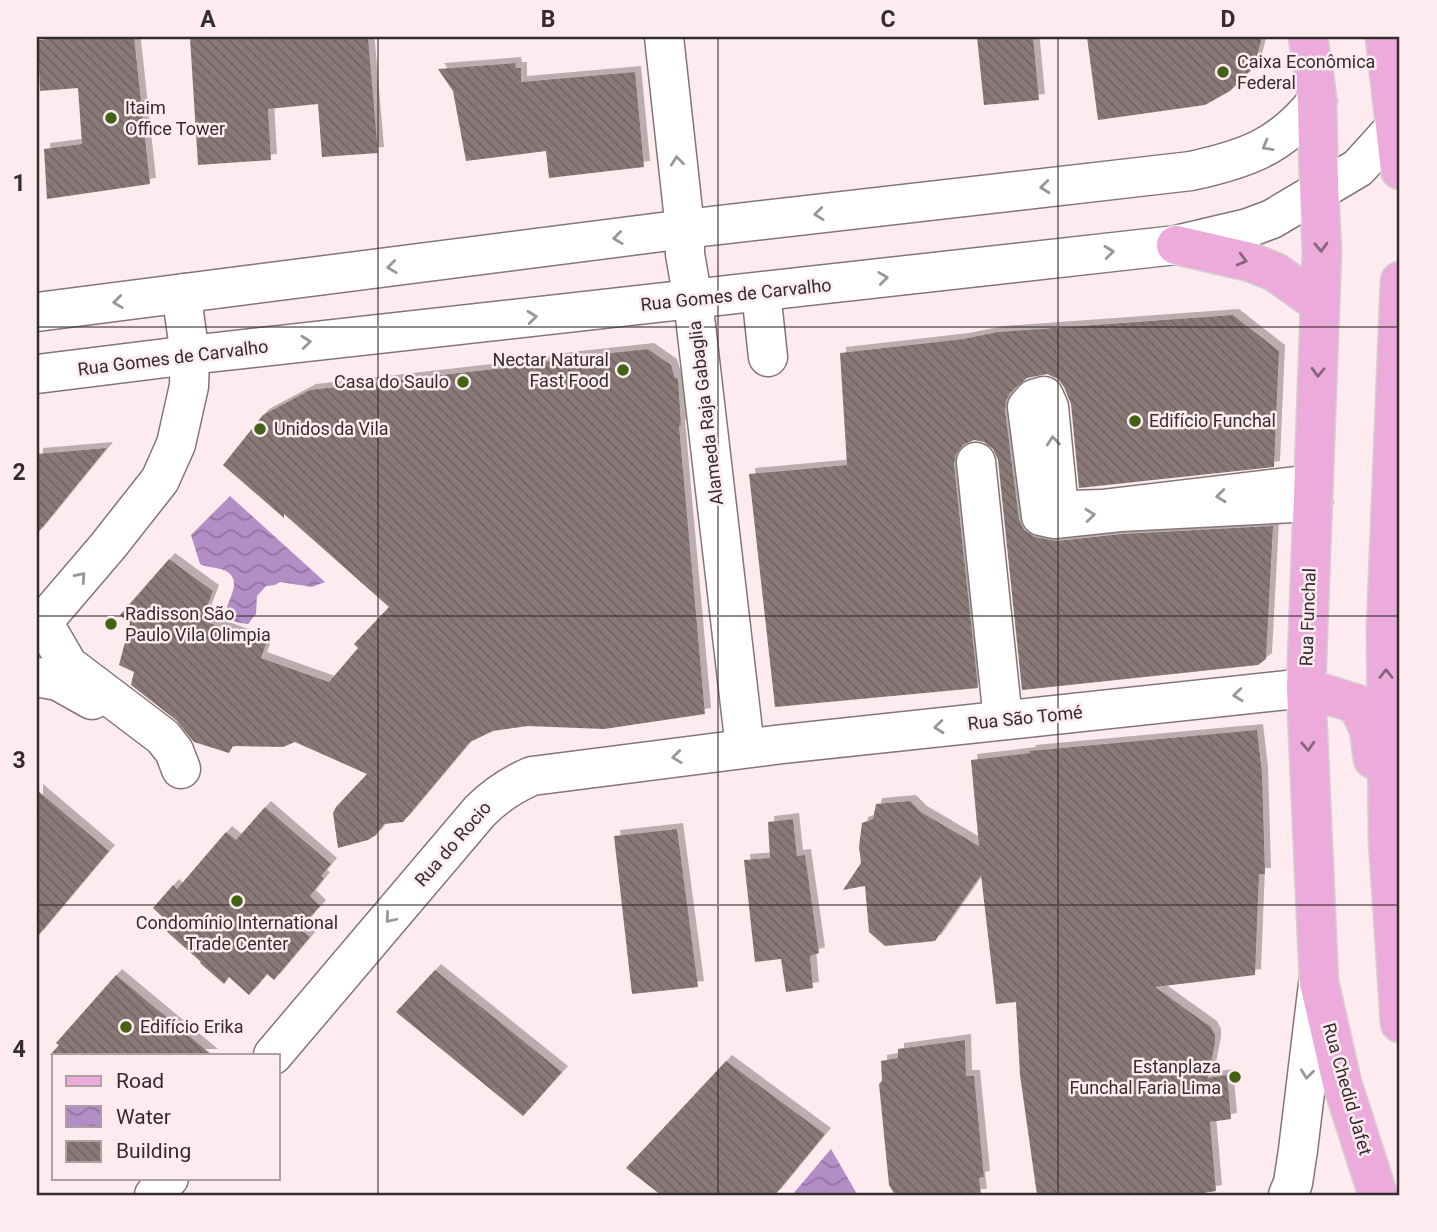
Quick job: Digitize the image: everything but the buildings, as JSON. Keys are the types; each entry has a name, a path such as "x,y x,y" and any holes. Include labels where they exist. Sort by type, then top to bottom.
{"main road":[{"name":"Rua Funchal","path":"1308,37 1317,101 1316,137 1321,191 1320,304 1306,688 1319,982"},
{"path":"1385,37 1398,124 1400,170"},
{"path":"1176,245 1250,262 1275,272 1320,304"},
{"path":"1388,840 1400,281"},
{"path":"1306,688 1357,704 1369,729 1388,840 1396,909 1400,1023"},
{"name":"Rua Chedid Jafet","path":"1319,982 1342,1083 1378,1195"}],"street":[{"name":"Alameda Raja Gabaglia","path":"664,37 685,229 685,254 693,300 745,748"},
{"path":"37,312 685,229 1191,171 1229,163 1263,150 1283,137 1317,101"},
{"name":"Rua Gomes de Carvalho","path":"37,374 1176,245 1248,228 1272,219 1358,168 1398,124"},
{"path":"761,292 768,357"},
{"path":"37,677 58,681 91,699 147,747 181,769 174,751 163,737 68,665 40,625 160,480 176,444 189,386 190,355 184,313 185,293"},
{"path":"1044,396 1049,407 1058,499 1061,506 1070,510 1313,493 1054,519 1041,516 1027,407 1034,399 1044,396"},
{"path":"976,462 1003,720"},
{"name":"Rua São Tomé","path":"745,748 1306,688"},
{"name":"Rua do Rocio","path":"274,1054 480,811 494,796 512,784 552,772 745,748"},
{"name":"Rua Funchal","path":"1288,1195 1293,1183 1319,982"},
{"path":"154,1195 167,1180"}],"water":[{"path":"230,496 325,582 312,587 280,582 266,586 257,596 256,614 248,624 228,617 234,582 231,575 224,570 200,564 191,535"},
{"path":"831,1149 857,1194 792,1195"}],"place":[{"name":"Caixa Econômica Federal","path":"1223,72"},
{"name":"Itaim Office Tower","path":"111,118"},
{"name":"Nectar Natural Fast Food","path":"623,370"},
{"name":"Casa do Saulo","path":"463,382"},
{"name":"Edifício Funchal","path":"1135,421"},
{"name":"Unidos da Vila","path":"260,429"},
{"name":"Radisson São Paulo Vila Olimpia","path":"111,624"},
{"name":"Condomínio International Trade Center","path":"237,901"},
{"name":"Edifício Erika","path":"126,1027"},
{"name":"Estanplaza Funchal Faria Lima","path":"1235,1077"}]}
